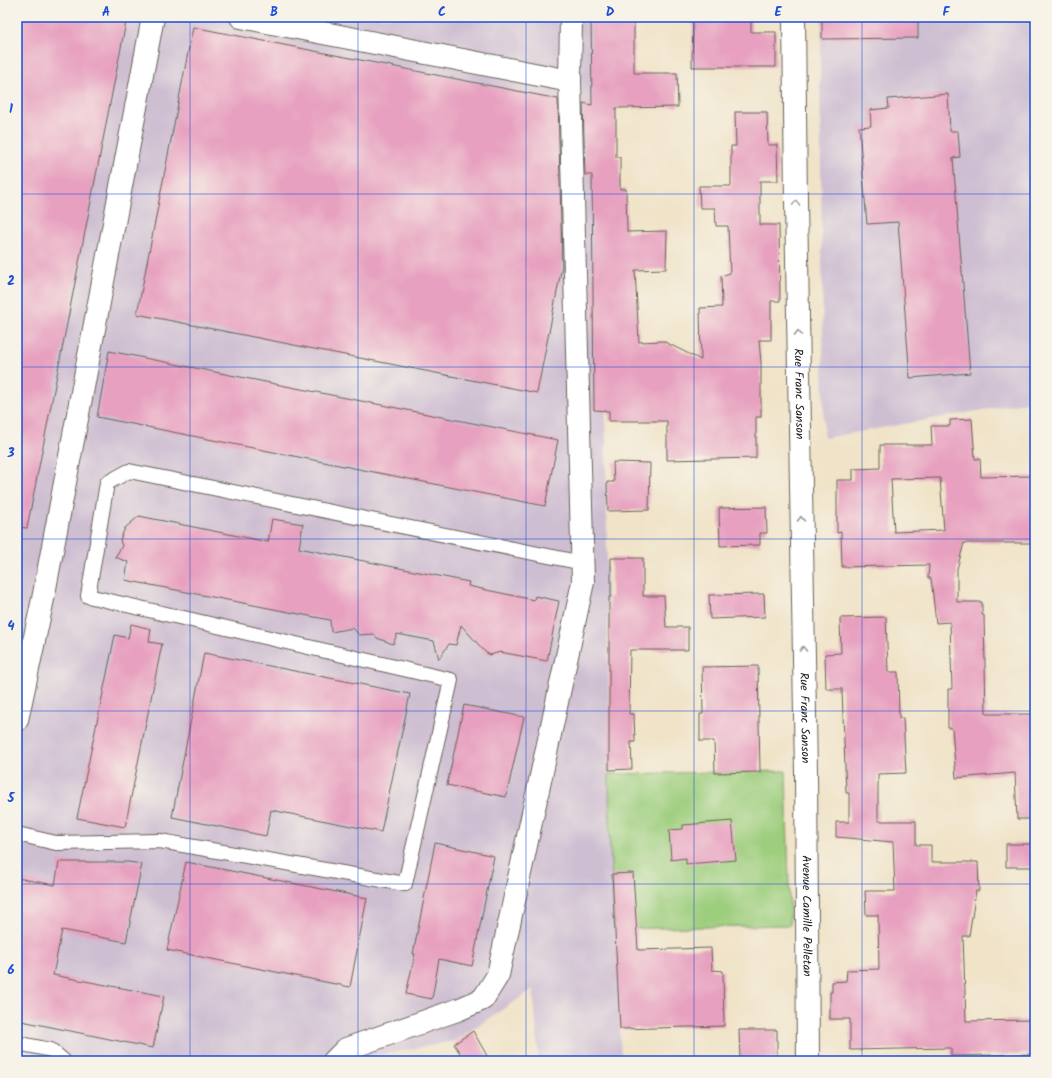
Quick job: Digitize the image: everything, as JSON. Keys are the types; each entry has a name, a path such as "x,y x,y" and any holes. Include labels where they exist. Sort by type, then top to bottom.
{"street":[{"path":"17,720 44,591 153,17"},
{"path":"241,17 570,81"},
{"path":"334,1061 346,1049 460,1009 482,999 498,975 583,582 570,81 571,17"},
{"name":"Rue Franc Sanson","path":"794,17 806,772"},
{"name":"Avenue Camille Pelletan","path":"806,772 808,1061"}],"lane":[{"path":"17,834 56,843 160,841 405,884 451,680 88,596 107,483 129,471 583,563"},
{"path":"17,1043 51,1050 64,1061"}],"shaded area":[{"path":"17,17 612,17 602,18 609,774 621,1061 539,1061 533,989 455,1041 346,1061 17,1061"},
{"path":"822,17 1035,17 1035,401 824,438 820,79"}],"green space":[{"path":"786,771 790,925 615,929 610,849 609,774"}],"building":[{"path":"17,17 127,17 27,528 17,527"},
{"path":"591,17 634,17 634,73 677,73 678,107 616,108 616,157 620,157 620,189 626,189 627,232 667,231 666,269 635,270 639,342 663,341 701,360 700,308 722,307 721,276 730,273 728,226 716,226 715,208 700,208 699,186 731,186 731,146 736,146 735,112 767,112 768,145 777,145 778,181 760,181 760,225 779,225 780,301 771,301 771,340 759,340 761,363 761,417 756,417 756,458 667,460 667,421 609,421 609,411 594,410 592,175 585,175 583,103 592,105"},
{"path":"693,17 751,17 751,32 776,32 776,67 692,67"},
{"path":"822,17 918,17 918,38 822,39"},
{"path":"193,27 558,99 562,266 537,393 137,314"},
{"path":"948,94 950,131 958,131 960,157 953,158 970,373 910,378 898,222 867,224 859,127 871,126 870,110 889,108 888,99"},
{"path":"109,351 558,440 545,506 97,417"},
{"path":"972,419 975,459 980,459 981,477 1035,476 1035,543 964,543 957,569 957,602 982,602 982,615 984,615 986,714 1035,714 1035,819 1017,819 1015,773 956,778 952,728 948,728 948,689 952,689 950,622 936,623 931,578 928,578 929,565 842,567 841,532 837,533 837,480 853,480 853,469 880,468 880,445 932,445 931,426 950,426 950,420","holes":["940,478 944,530 894,532 891,479"]},
{"path":"613,462 650,463 649,510 608,511 607,482 614,482"},
{"path":"766,507 767,533 760,533 760,545 720,546 719,508"},
{"path":"139,516 268,542 272,519 303,524 299,548 469,582 468,586 534,600 535,596 559,601 547,661 500,652 490,655 485,652 461,625 456,645 449,644 439,659 434,641 397,634 393,644 377,638 374,634 359,635 353,628 331,632 330,620 125,580 128,562 115,557 122,546 120,540 125,528"},
{"path":"611,558 643,558 643,596 664,596 666,627 688,627 688,650 630,650 629,714 634,714 635,742 631,742 632,769 609,770 609,597 611,597"},
{"path":"764,594 765,617 710,619 709,595"},
{"path":"886,617 888,672 898,672 899,718 903,718 906,773 878,774 878,821 916,821 916,845 931,845 931,862 978,862 979,891 976,891 969,936 963,936 966,1021 1035,1020 1035,1054 951,1056 951,1048 850,1050 850,1019 830,1019 830,992 832,992 832,982 846,981 847,970 879,969 878,915 866,915 865,891 895,891 893,842 836,837 836,822 849,822 849,793 846,793 842,689 826,689 825,654 841,653 840,618"},
{"path":"131,624 151,629 149,642 162,644 125,827 77,818 115,635 128,638"},
{"path":"204,653 410,694 381,832 271,810 266,836 172,817"},
{"path":"758,666 760,772 715,773 714,741 700,741 700,714 703,714 702,667"},
{"path":"464,705 524,717 506,797 447,785"},
{"path":"732,821 736,860 686,864 686,858 671,860 669,830 683,829 683,825"},
{"path":"435,843 494,856 472,966 439,959 432,999 406,994 415,954 413,954"},
{"path":"1006,844 1035,844 1035,867 1006,867"},
{"path":"59,862 128,862 142,864 126,942 62,930 53,975 164,996 153,1048 17,1020 17,878 55,885"},
{"path":"186,862 367,898 350,987 167,950"},
{"path":"633,873 638,950 711,948 712,970 723,971 724,1026 620,1029 612,874"},
{"path":"739,1030 777,1030 777,1058 740,1059"},
{"path":"473,1031 490,1061 465,1061 454,1044"}]}
